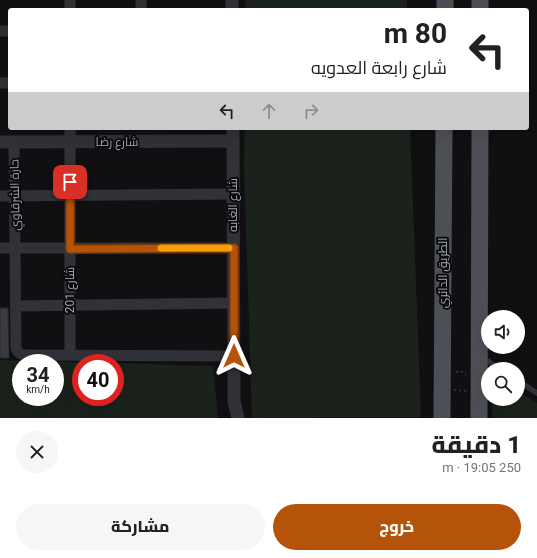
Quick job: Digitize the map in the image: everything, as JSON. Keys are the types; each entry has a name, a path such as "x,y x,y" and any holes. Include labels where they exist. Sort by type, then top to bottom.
{"main road":[{"name":"الطريق الدائري","path":"442,418 444,130"},
{"path":"479,418 480,130"}],"street":[{"name":"شارع 201","path":"70,130 70,355"},
{"name":"شارع رضا","path":"0,142 70,142 233,134"},
{"name":"شارع الغابه","path":"233,134 234,401 238,418"},
{"name":"حارة الشرقاوي","path":"14,142 17,352 22,355 70,355"},
{"path":"0,196 233,194"},
{"path":"0,248 234,248"},
{"path":"16,306 234,303"},
{"path":"70,355 234,356"},
{"name":"شارع الغابه","path":"229,418 234,401"}],"lane":[{"path":"479,355 490,362"},
{"path":"525,385 536,391"}],"path":[{"path":"442,390 479,391"}],"shaded area":[{"path":"246,0 407,0 407,8 245,8"},
{"path":"245,130 410,130 421,417 252,418 244,164"},
{"path":"0,360 12,360 12,406 64,406 64,362 72,362 72,406 124,406 124,363 213,366 218,418 0,418"},
{"path":"525,395 537,403 537,418 492,418 492,406 525,406"}],"building":[{"path":"0,308 8,308 9,358 0,358"}],"slow traffic":[{"path":"161,248 229,248"}],"route":[{"path":"70,182 70,249 234,248 234,356"}]}
